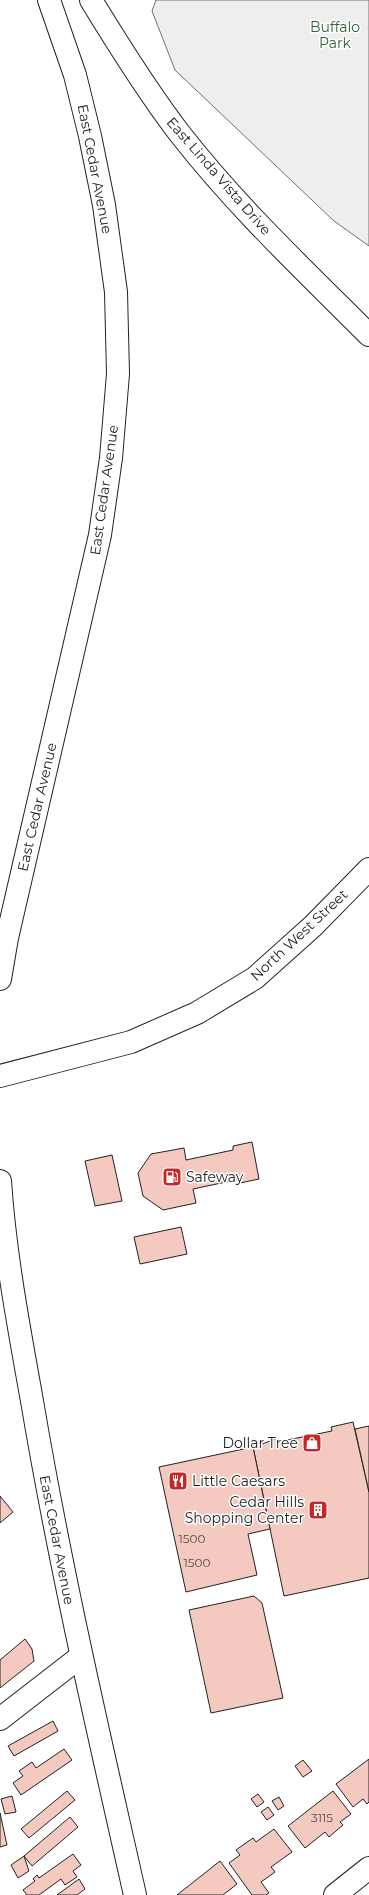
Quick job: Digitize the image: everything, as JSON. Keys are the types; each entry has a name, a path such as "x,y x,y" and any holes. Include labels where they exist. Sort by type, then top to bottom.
{"main road":[{"name":"East Cedar Avenue","path":"0,978 9,930 100,535 111,458 118,374 116,292 104,205 90,136 75,74 49,0"},
{"name":"East Linda Vista Drive","path":"91,0 137,74 180,134 243,208 369,336"},
{"name":"North West Street","path":"0,1076 131,1042 196,1013 255,978 313,926 369,869"},
{"name":"East Cedar Avenue","path":"0,1181 10,1268 44,1478 80,1657 135,1895"},
{"path":"0,1720 80,1657"},
{"path":"335,1895 369,1868"}],"green space":[{"name":"Buffalo Park","path":"156,0 369,0 369,246 334,221 175,70 152,11"}],"building":[{"path":"252,1142 259,1179 240,1183 240,1179 193,1189 196,1203 163,1210 143,1196 138,1173 151,1154 184,1148 186,1160 233,1150 233,1146"},
{"path":"112,1155 122,1201 95,1206 85,1161"},
{"path":"181,1227 187,1254 140,1264 134,1237"},
{"name":"Cedar Hills Shopping Center","path":"353,1422 369,1492 369,1578 284,1596 253,1447 276,1439 277,1442 332,1431 331,1427"},
{"path":"369,1426 369,1492 355,1429"},
{"name":"Cedar Hills Shopping Center","path":"253,1447 270,1529 248,1534 257,1575 186,1592 159,1467"},
{"path":"0,1496 13,1512 0,1523"},
{"path":"254,1596 262,1603 283,1698 211,1713 189,1610"},
{"path":"25,1639 32,1649 34,1661 0,1688 0,1660"},
{"path":"53,1721 58,1731 14,1756 8,1746"},
{"path":"64,1749 72,1760 21,1795 13,1783 23,1776 19,1771 32,1762 36,1768"},
{"path":"369,1759 369,1802 367,1804 363,1799 353,1807 336,1784"},
{"path":"303,1760 312,1771 303,1777 295,1766"},
{"path":"67,1791 75,1800 29,1838 21,1829"},
{"path":"333,1791 351,1814 340,1822 343,1825 329,1837 325,1832 305,1848 288,1826"},
{"path":"258,1794 264,1802 257,1807 251,1799"},
{"path":"12,1796 16,1812 5,1814 1,1799"},
{"path":"279,1797 284,1806 278,1810 272,1801"},
{"path":"268,1807 274,1815 267,1820 261,1812"},
{"path":"0,1813 7,1845 0,1847"},
{"path":"70,1817 78,1827 32,1866 24,1856"},
{"path":"274,1829 292,1852 271,1867 275,1872 261,1882 269,1893 266,1895 252,1895 229,1863 240,1855 236,1850 253,1838 256,1842"},
{"path":"73,1854 81,1865 73,1871 77,1877 65,1885 61,1879 39,1895 27,1895 23,1890 35,1881 33,1879 37,1875 39,1878"},
{"path":"24,1856 29,1871 18,1878 11,1865"},
{"path":"220,1861 237,1884 223,1895 177,1895"},
{"path":"79,1879 85,1889 77,1895 57,1895"}],"place":[{"name":"Safeway","path":"172,1177"},
{"name":"Dollar Tree","path":"312,1443"},
{"name":"Little Caesars","path":"178,1481"},
{"name":"Cedar Hills Shopping Center","path":"318,1510"}]}
